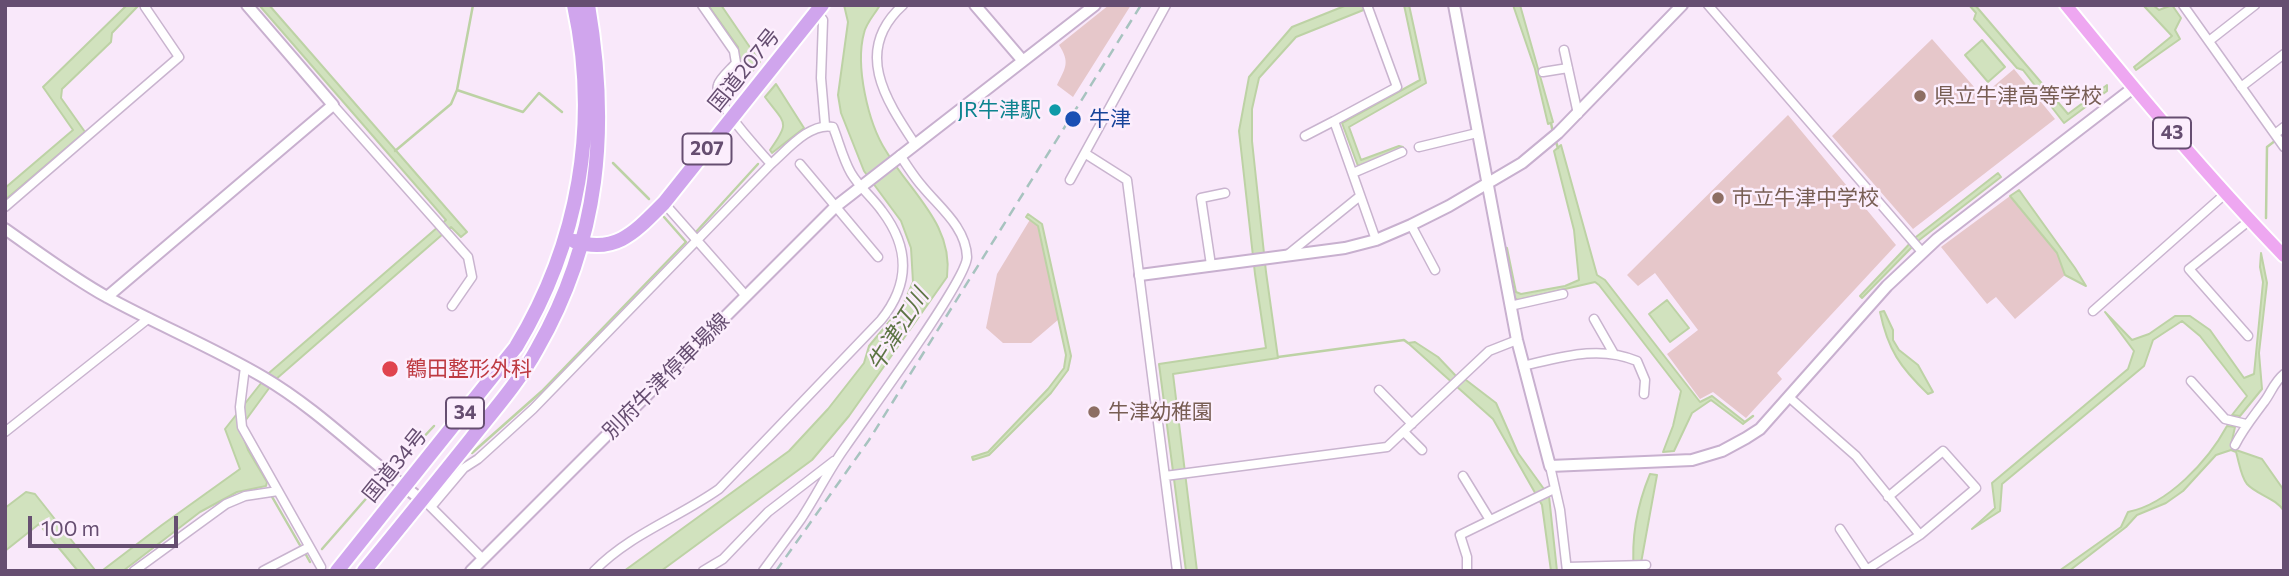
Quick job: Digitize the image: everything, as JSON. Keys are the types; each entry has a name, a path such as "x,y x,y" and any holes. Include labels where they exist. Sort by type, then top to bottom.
{"highway":[{"name":"34","path":"566,238 578,184 584,120 585,70 574,5"},
{"name":"34","path":"582,244 592,199 599,125 599,84 588,5"},
{"name":"国道207号","path":"566,238 582,244 603,246 620,241 636,231 664,203 820,8"},
{"name":"国道34号","path":"337,571 516,347 538,310 566,238"},
{"name":"国道34号","path":"364,571 427,503 537,351 556,314 582,244"}],"main road":[{"name":"43","path":"2066,5 2133,88 2284,257"}],"street":[{"path":"5,207 179,57 145,7 147,5"},
{"path":"247,5 468,257 472,277 452,306"},
{"path":"702,5 734,51 736,63 718,84 718,95 732,118 771,164"},
{"path":"903,5 891,16 880,39 877,71 889,105 915,144"},
{"path":"975,5 1023,61"},
{"path":"763,571 800,520 837,460 947,298 967,260 966,247 950,217 899,157 1095,5"},
{"path":"1070,180 1166,5"},
{"path":"1454,5 1517,340 1560,510 1567,569 1646,565"},
{"path":"1140,275 1345,248 1376,240 1411,225 1522,163 1578,114 1682,5"},
{"path":"1708,5 1916,246"},
{"path":"2183,5 2279,140"},
{"path":"2208,41 2255,5"},
{"path":"1305,136 1397,87 1367,7"},
{"path":"820,8 823,20 821,78 825,125"},
{"path":"1564,50 1578,114"},
{"path":"2241,87 2284,54"},
{"path":"1543,72 1568,68"},
{"path":"1550,466 1692,460 1722,451 1760,429 1874,301 1916,246 2133,88"},
{"path":"107,297 333,105"},
{"path":"1334,121 1376,240"},
{"path":"427,503 533,409 771,164 813,130 825,125 833,127 850,171 889,221 900,249 904,274 894,303 881,320 719,489 692,508 636,536 594,571"},
{"path":"2279,140 2284,127"},
{"path":"1419,147 1477,134"},
{"path":"1353,173 1402,152"},
{"path":"1086,154 1127,180 1177,571"},
{"name":"別府牛津停車場線","path":"471,571 835,207 899,157"},
{"path":"800,164 877,257"},
{"path":"1211,265 1201,198 1225,193"},
{"path":"2093,311 2225,194"},
{"path":"1286,257 1360,196"},
{"path":"664,203 746,296"},
{"path":"2248,336 2189,269 2249,220"},
{"path":"1411,225 1435,270"},
{"path":"5,229 107,297 277,386 307,407 403,487 427,503 483,559"},
{"path":"1510,306 1563,294"},
{"path":"5,432 149,318"},
{"path":"1594,319 1614,355"},
{"path":"1165,476 1387,447 1489,351 1517,340"},
{"path":"1523,366 1580,352 1614,355 1637,361 1645,380 1644,394"},
{"path":"245,368 240,407 242,427 321,567"},
{"path":"2235,445 2277,379 2284,374"},
{"path":"2191,381 2225,419 2246,424"},
{"path":"1379,390 1412,424"},
{"path":"1790,398 1856,456 1920,535"},
{"path":"1405,432 1422,450"},
{"path":"1840,529 1866,570 1920,535 1976,488 1943,451 1888,497"},
{"path":"703,571 723,559 768,512 828,464 837,460"},
{"path":"1463,476 1490,520"},
{"path":"1467,571 1467,557 1460,535 1554,489"},
{"path":"134,571 226,504 245,496 278,491"},
{"path":"264,571 309,547"}],"shaded area":[{"path":"1109,5 1131,5 1073,97 1057,85 1066,65 1059,45"},
{"path":"1932,39 1982,96 2014,69 2055,119 1913,229 1832,136"},
{"path":"1788,115 1896,245 1777,373 1782,379 1746,418 1713,392 1700,399 1667,354 1698,330 1655,273 1638,286 1627,275"},
{"path":"2010,196 2057,253 2065,275 2015,319 1996,297 1987,304 1941,247"},
{"path":"1031,218 1040,225 1059,319 1031,343 1003,343 986,328 997,274"}],"water":[{"path":"127,5 139,5 112,33 111,42 62,89 61,98 85,132 5,200 5,188 73,130 43,87"},
{"path":"259,5 269,5 467,232 461,237 451,227 275,380 240,428 248,450 267,482 266,486 237,492 200,512 123,571 78,571 39,524 5,551 5,508 26,492 35,494 95,570 103,570 240,469 225,429 269,373 446,220"},
{"path":"708,5 721,5 760,62 752,72 739,57 738,47"},
{"name":"牛津江川","path":"844,5 880,5 864,33 861,61 865,94 874,125 886,151 937,225 944,241 947,277 849,416 812,460 661,571 624,571 789,451 828,409 864,363 869,346 903,305 913,282 911,248 901,221 864,171 841,113 838,95 848,22"},
{"path":"1347,5 1376,5 1296,37 1259,78 1252,109 1252,141 1278,358 1173,374 1197,571 1186,571 1159,364 1266,348 1239,131 1249,77 1292,27"},
{"path":"1404,5 1409,5 1426,83 1349,127 1361,160 1399,146 1403,147 1401,151 1358,166 1342,123 1420,80"},
{"path":"1513,5 1520,5 1553,122 1548,124 1535,69"},
{"path":"1969,5 1975,5 2068,114 2107,85 2107,91 2064,123 2023,70 2017,68 1974,19 1976,13"},
{"path":"2143,5 2153,5 2159,10 2172,5 2181,18 2175,30 2180,39 2136,70 2134,67 2172,36"},
{"path":"1982,40 2005,67 1988,82 1965,55"},
{"path":"776,84 804,128 772,153 770,150 781,133 783,123 765,97"},
{"path":"1561,145 1597,275 1605,280 1700,402 1712,396 1745,422 1743,424 1711,400 1692,413 1674,451 1663,452 1673,426 1681,391 1599,285 1595,282 1518,300 1513,297 1504,247 1507,248 1516,292 1521,294 1565,286 1579,280 1574,230 1554,151"},
{"path":"1998,173 2001,177 1918,241 1862,298 1860,296 1916,237"},
{"path":"2019,190 2086,286 2065,275 2057,253 2010,196"},
{"path":"1028,214 1042,224 1071,356 1068,370 1051,393 989,455 973,460 972,457 988,452 1048,389 1064,368 1066,355 1038,226 1026,217"},
{"path":"2261,253 2267,283 2259,353 2262,389 2240,416 2232,415 2247,396 2200,336 2182,321 2153,340 2144,366 2002,484 2000,511 1972,529 1995,508 1992,483 2128,369 2134,351 2105,312 2132,340 2149,334 2175,316 2190,316 2210,330 2244,378 2254,374 2263,282"},
{"path":"1667,300 1689,328 1670,342 1649,314"},
{"path":"1884,311 1899,350 1918,365 1933,392 1928,394 1896,357 1883,325 1880,312"},
{"path":"1415,342 1438,357 1456,376 1466,380 1496,403 1518,453 1549,496 1557,571 1551,571 1542,505 1493,419 1408,343"},
{"path":"2227,426 2235,427 2231,445 2236,450 2262,459 2283,489 2284,511 2247,484 2236,452 2231,450 2216,455 2183,491 2166,503 2137,515 2126,527 2069,571 2059,571 2121,527 2128,512 2172,491 2209,453"},
{"path":"1650,474 1657,475 1641,563 1642,571 1634,571 1636,521"}],"waterway":[{"path":"395,151 451,104 457,90 473,5"},
{"path":"457,90 523,112 539,93 562,112"},
{"path":"1551,123 1553,133"},
{"path":"2266,218 2267,147 2284,134"},
{"path":"1555,139 1558,148"},
{"path":"613,163 649,199"},
{"path":"696,232 758,164"},
{"path":"472,453 542,391 686,242 664,217"},
{"path":"1278,357 1404,340 1408,343"},
{"path":"1745,422 1753,416"},
{"path":"401,461 434,426"},
{"path":"322,549 371,493"},
{"path":"271,495 301,547"},
{"path":"305,553 310,562"}],"railway":[{"path":"776,571 869,440 1141,5"}],"place":[{"name":"県立牛津高等学校","path":"1920,96"},
{"name":"JR牛津駅","path":"1055,110"},
{"name":"牛津","path":"1073,119"},
{"name":"市立牛津中学校","path":"1718,198"},
{"name":"鶴田整形外科","path":"390,369"},
{"name":"牛津幼稚園","path":"1094,412"}]}
